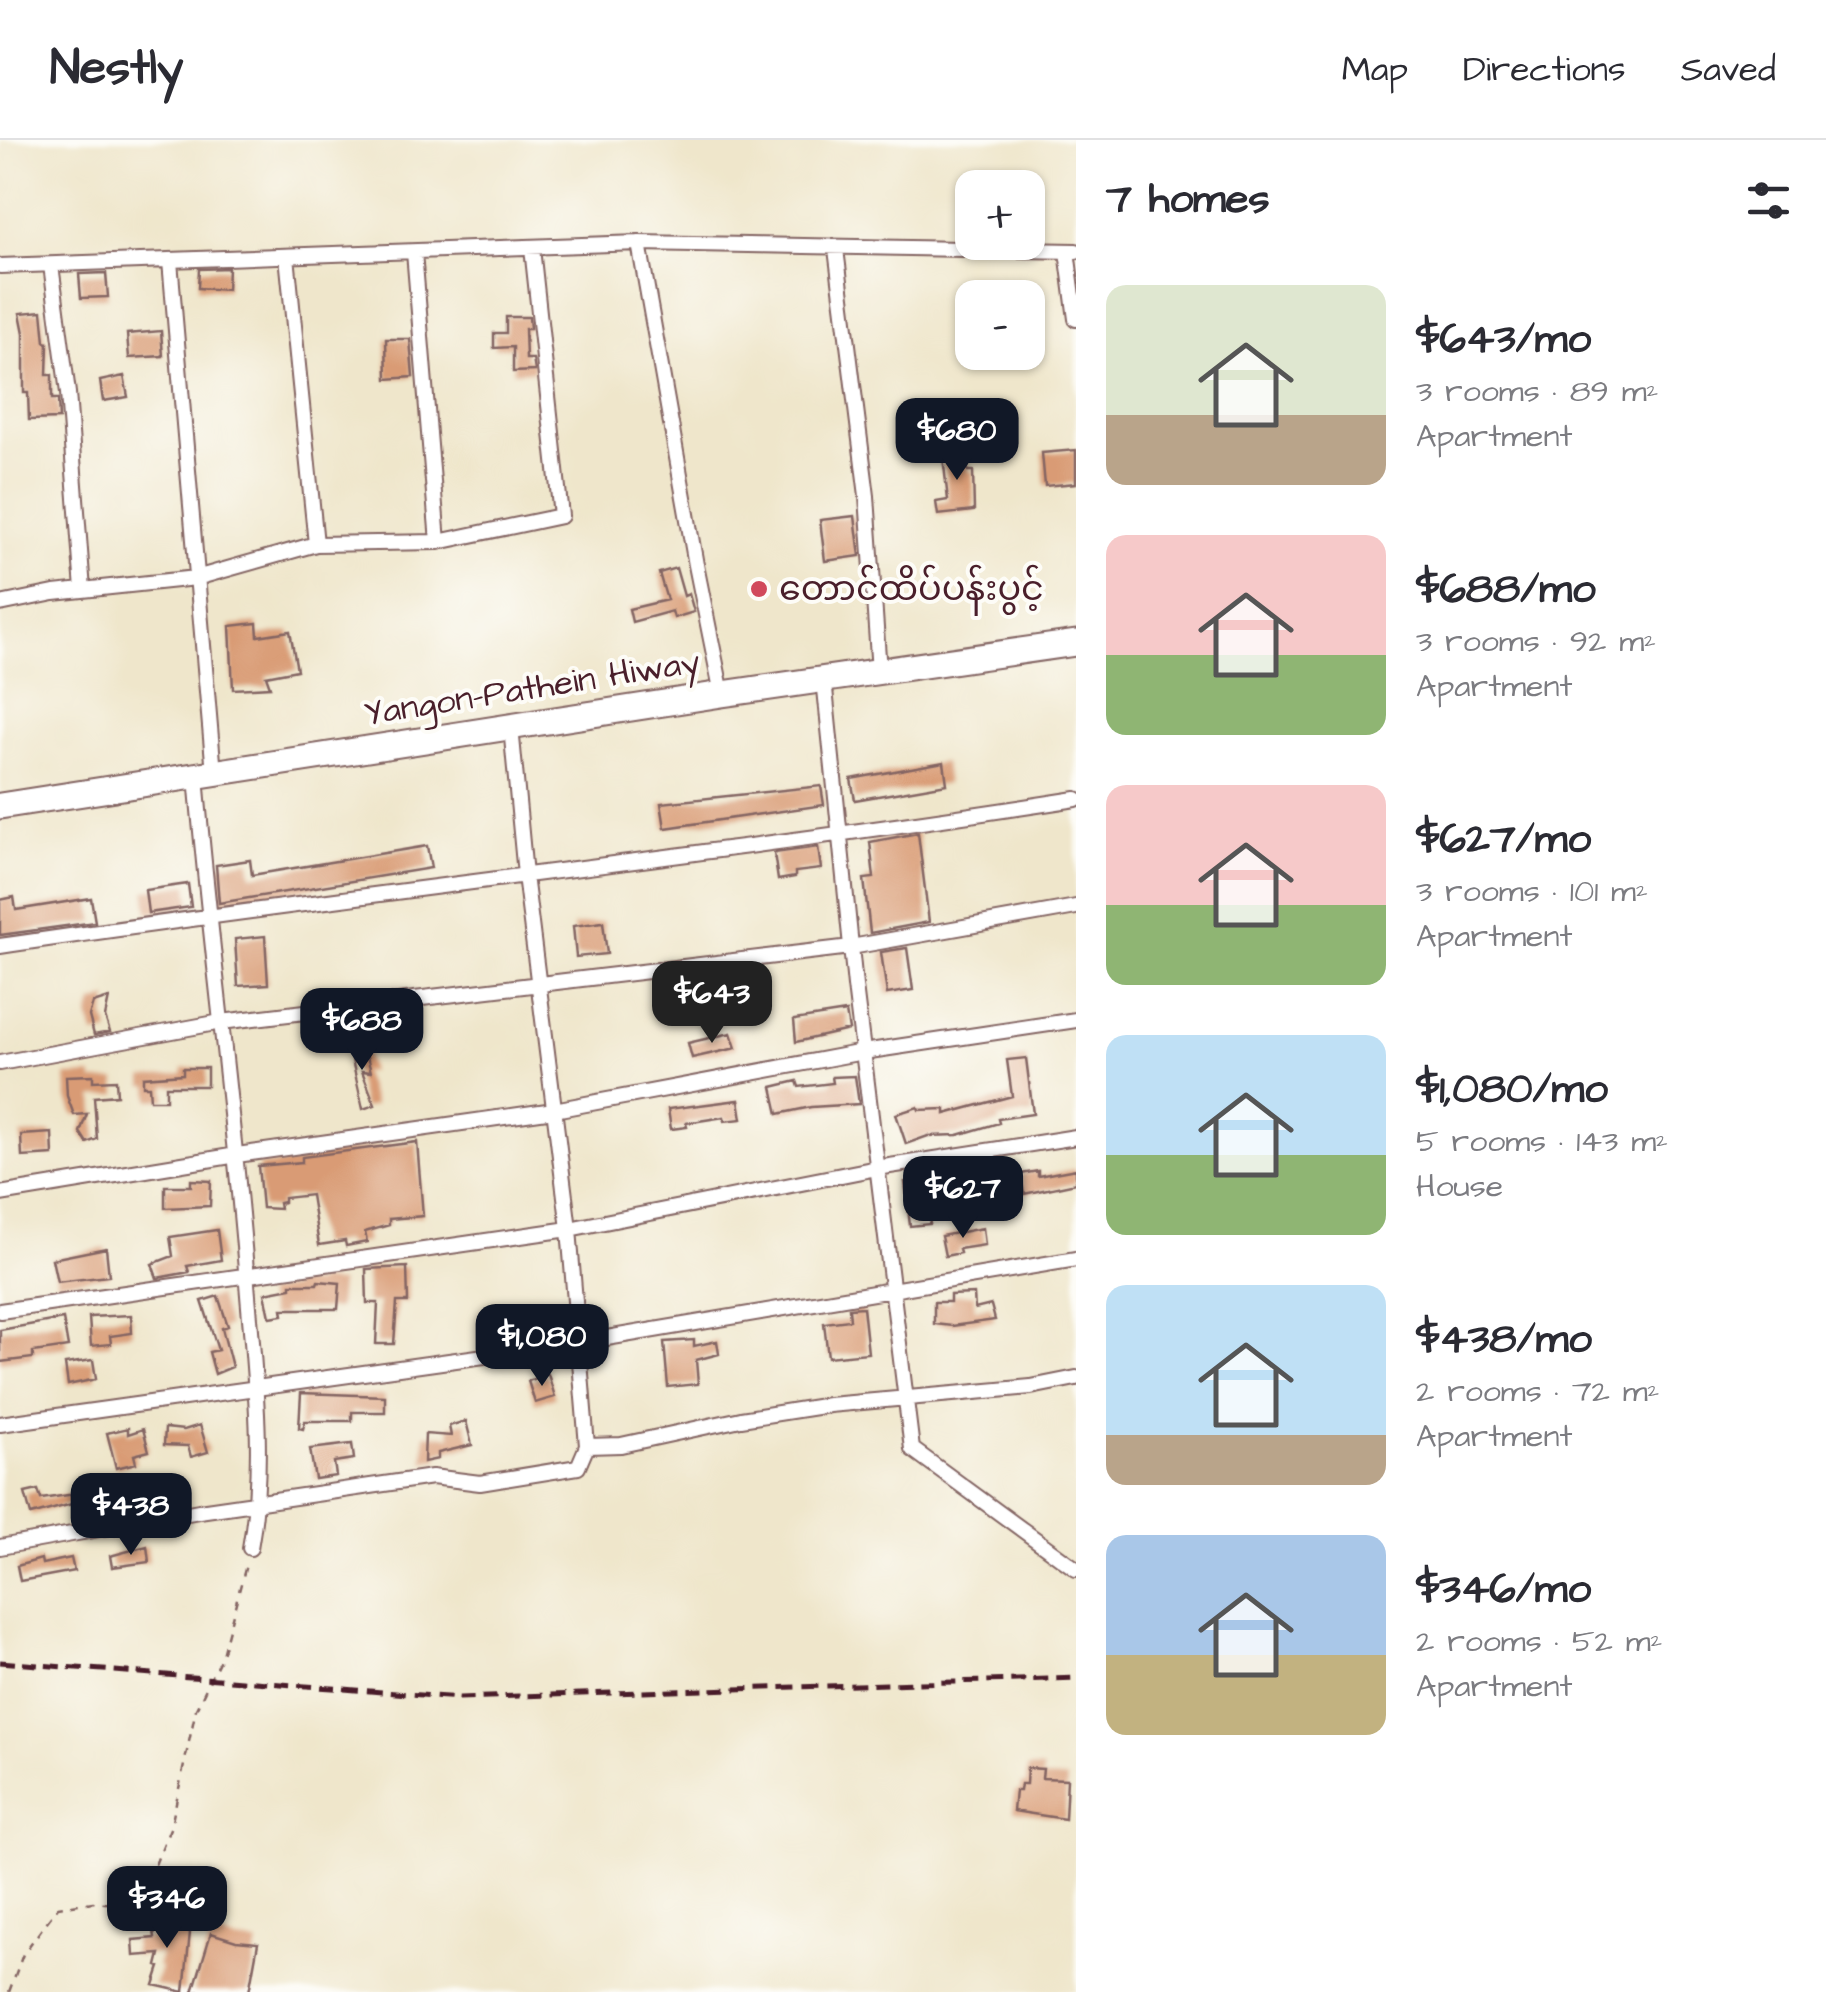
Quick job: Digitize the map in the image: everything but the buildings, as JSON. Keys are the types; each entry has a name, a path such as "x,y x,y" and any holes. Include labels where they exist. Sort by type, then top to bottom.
{"highway":[{"name":"Yangon-Pathein Hiway","path":"0,806 1076,643"}],"street":[{"path":"639,243 722,694"},
{"path":"0,266 639,243 1071,251 1076,319"},
{"path":"0,604 196,578 316,544 438,542 560,516 532,248"},
{"path":"836,249 867,496 880,672"},
{"path":"414,252 438,542"},
{"path":"287,256 316,544"},
{"path":"170,260 196,578 207,916 237,1155 256,1387 258,1504 250,1548"},
{"path":"51,265 68,393 83,590"},
{"path":"824,679 851,947 912,1449 1076,1569"},
{"path":"0,1547 199,1511 432,1477 480,1483 578,1467 587,1446 569,1229 525,875 511,727"},
{"path":"0,946 842,836 1076,800"},
{"path":"0,1063 221,1022 851,947 1076,907"},
{"path":"0,1194 237,1155 554,1110 863,1052 1076,1020"},
{"path":"0,1311 569,1229 877,1168 1076,1137"},
{"path":"0,1424 577,1343 1076,1259"},
{"path":"587,1446 621,1445 829,1405 1031,1387 1076,1378"}],"path":[{"path":"10,1992 23,1954 58,1907 93,1902 138,1906 171,1826 196,1709 222,1655 250,1548"}],"railway":[{"path":"0,1662 459,1698 1076,1678"}],"place":[{"name":"တောင်ထိပ်ပန်းပွင့်","path":"759,589"}]}
